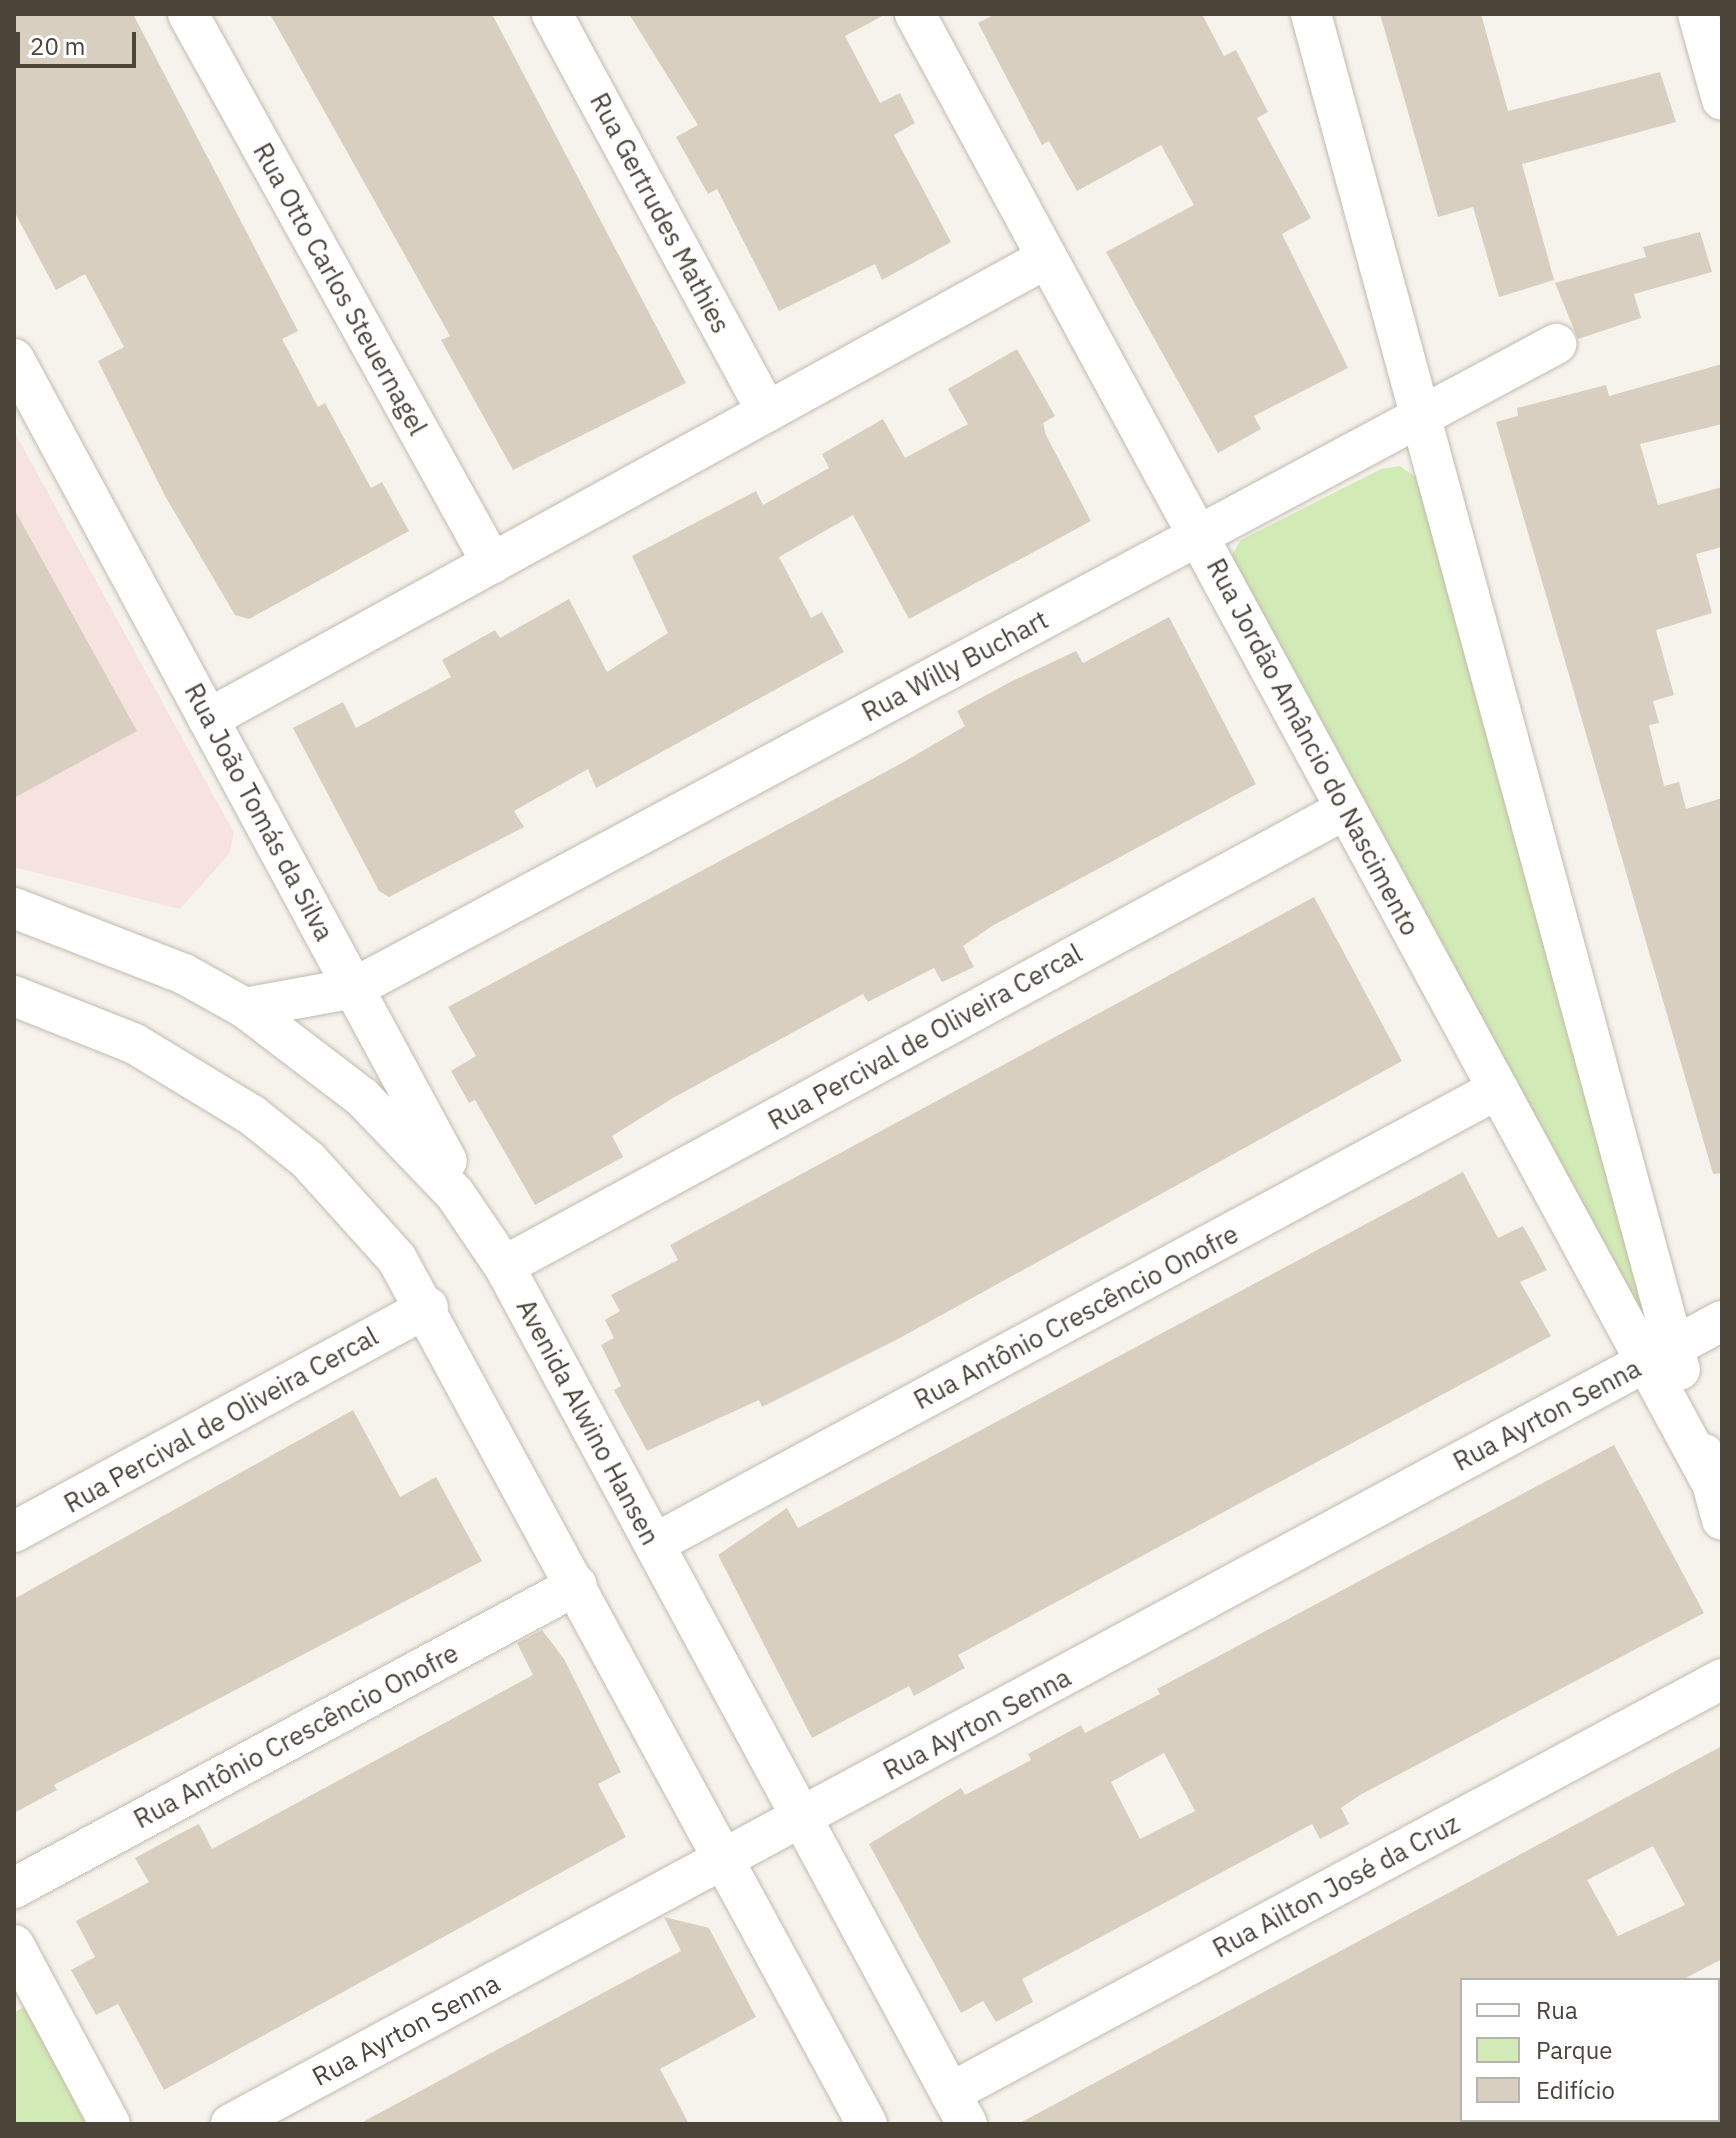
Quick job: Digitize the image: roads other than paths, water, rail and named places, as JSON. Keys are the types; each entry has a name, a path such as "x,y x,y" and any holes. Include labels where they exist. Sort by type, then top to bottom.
{"street":[{"name":"Rua Otto Carlos Steuernagel","path":"188,14 492,563"},
{"name":"Rua Gertrudes Mathies","path":"552,14 767,412"},
{"name":"Rua Jordão Amâncio do Nascimento","path":"915,14 1498,1089 1660,1354"},
{"path":"1283,14 1334,100"},
{"path":"1311,14 1420,416 1660,1354 1710,1480 1722,1520"},
{"path":"1698,14 1722,100"},
{"path":"208,719 1047,258"},
{"name":"Rua Willy Buchart","path":"245,1008 354,988 1556,344"},
{"name":"Rua João Tomás da Silva","path":"14,359 504,1266"},
{"name":"Rua Percival de Oliveira Cercal","path":"504,1266 1346,809"},
{"name":"Avenida Alwino Hansen","path":"14,908 184,974 245,1008 411,1142 504,1266 958,2108"},
{"path":"14,996 135,1044 252,1115 352,1206 428,1307 867,2124"},
{"name":"Rua Antônio Crescêncio Onofre","path":"654,1544 1498,1089"},
{"name":"Rua Percival de Oliveira Cercal","path":"14,1532 428,1307"},
{"name":"Rua Ayrton Senna","path":"231,2124 1722,1321"},
{"name":"Rua Antônio Crescêncio Onofre","path":"14,1888 577,1585"},
{"name":"Rua Ailton José da Cruz","path":"958,2108 1722,1679"},
{"path":"14,1945 110,2124"}]}
